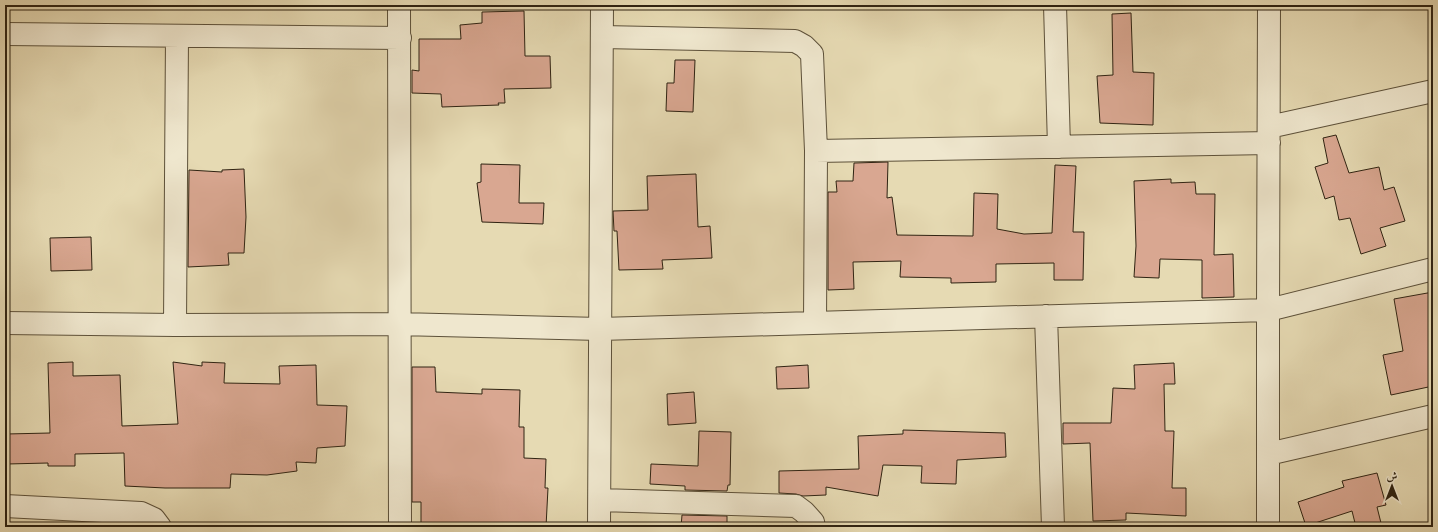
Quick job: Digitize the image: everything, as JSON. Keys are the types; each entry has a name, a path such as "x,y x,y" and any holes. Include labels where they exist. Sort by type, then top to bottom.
{"street":[{"path":"399,5 400,527"},
{"path":"599,527 602,5"},
{"path":"1055,5 1059,147"},
{"path":"1268,527 1269,5"},
{"path":"5,34 400,38"},
{"path":"175,325 177,36"},
{"path":"602,37 795,41 804,46 812,54 816,152 815,323"},
{"path":"816,152 1059,147 1269,135 1433,91"},
{"path":"5,324 399,324 600,329 1268,310 1433,268"},
{"path":"1046,316 1053,527"},
{"path":"1268,454 1433,416"},
{"path":"600,500 796,506 813,522 814,527"},
{"path":"5,506 141,513 154,519 160,527"}],"building":[{"path":"524,11 525,56 550,56 551,88 504,89 505,103 498,103 499,105 442,107 441,94 412,93 412,70 419,71 419,39 461,39 460,25 482,23 482,12"},
{"path":"1131,13 1133,72 1154,73 1153,125 1100,123 1097,76 1113,75 1112,14"},
{"path":"675,60 695,60 693,112 666,111 667,83 674,83"},
{"path":"1336,135 1349,173 1379,167 1384,190 1394,187 1405,221 1380,228 1386,246 1361,254 1350,218 1339,220 1334,196 1325,199 1315,167 1328,163 1323,138"},
{"path":"888,162 887,198 892,197 897,235 973,236 974,193 998,194 997,229 1024,234 1052,233 1055,165 1076,166 1073,232 1084,232 1083,280 1054,280 1054,263 996,264 996,282 951,283 951,278 900,277 901,261 853,262 854,289 828,290 828,192 837,192 836,181 853,181 854,163"},
{"path":"481,164 520,165 519,203 544,203 543,224 482,222 477,183 481,182"},
{"path":"244,169 246,217 244,253 228,253 229,265 188,267 189,170 222,172 222,170"},
{"path":"696,174 698,227 710,226 712,258 662,260 663,269 619,270 617,231 614,231 613,211 648,210 647,176"},
{"path":"1171,179 1171,183 1195,182 1196,194 1215,194 1214,255 1233,254 1234,297 1202,298 1202,260 1160,259 1159,278 1134,277 1136,246 1134,181"},
{"path":"91,237 92,270 51,271 50,238"},
{"path":"1433,292 1433,386 1391,395 1383,355 1403,351 1394,299"},
{"path":"73,362 73,376 120,375 122,426 178,424 173,362 202,366 202,362 225,363 224,383 280,384 279,366 316,365 317,405 347,406 345,446 317,448 316,463 296,462 297,471 267,475 231,474 230,488 165,488 125,486 124,453 75,454 75,466 48,466 48,463 7,464 6,434 50,433 48,363"},
{"path":"1174,363 1175,384 1164,384 1165,431 1174,431 1172,488 1186,488 1186,516 1126,513 1126,520 1093,521 1090,443 1063,444 1063,423 1111,423 1113,388 1135,389 1134,365"},
{"path":"808,365 809,388 777,389 776,367"},
{"path":"412,367 435,367 436,392 482,394 482,389 520,390 519,427 524,427 524,458 546,459 545,488 548,488 546,527 421,527 421,502 412,502"},
{"path":"694,392 696,423 668,425 667,394"},
{"path":"903,430 1005,433 1006,457 957,460 956,484 921,483 922,466 883,465 878,496 826,487 826,495 803,496 779,493 779,471 859,469 858,436 903,434"},
{"path":"699,431 731,432 730,485 728,485 727,491 685,490 685,486 650,484 651,464 698,466"},
{"path":"1377,473 1386,505 1377,507 1382,527 1356,527 1352,511 1306,526 1298,502 1344,487 1342,481"},
{"path":"682,515 727,516 727,527 681,527"}]}
